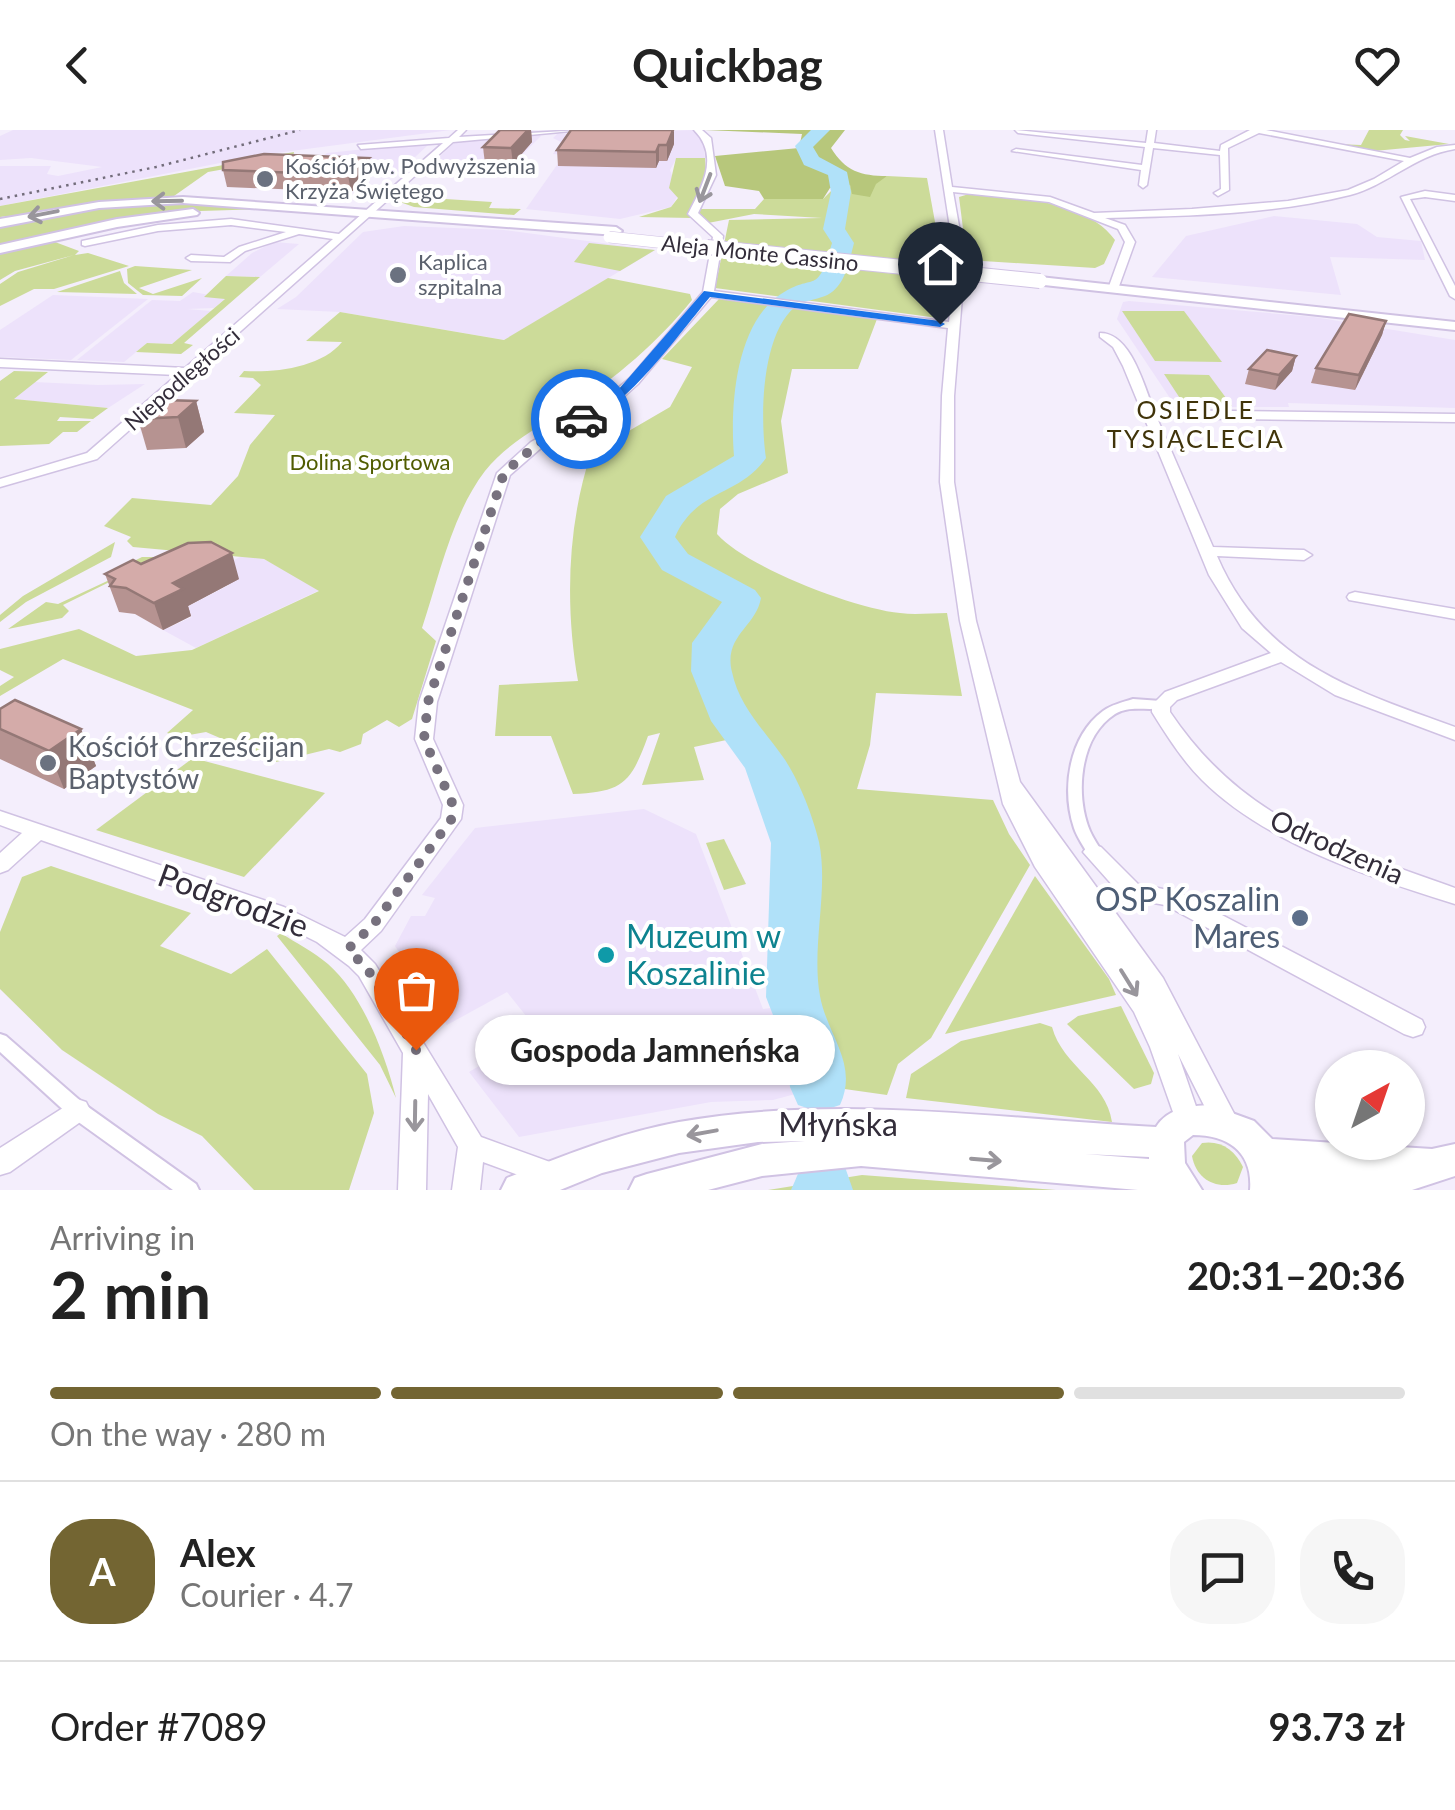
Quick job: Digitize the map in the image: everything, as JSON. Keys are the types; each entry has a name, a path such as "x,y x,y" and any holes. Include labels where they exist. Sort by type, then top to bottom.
{"street":[{"path":"361,146 494,130"},
{"path":"458,132 578,130"},
{"path":"348,949 373,925 451,820 453,805 424,739 428,702 504,473 536,445 622,392 708,293 718,236 693,214 712,175 707,138 698,130"},
{"path":"939,130 960,260 946,442 954,540 968,621 1010,782 1155,985 1226,1123 1254,1141 1267,1177 1386,1184 1416,1178 1443,1162"},
{"path":"1143,185 1146,147 1152,130"},
{"path":"1218,193 1225,190 1221,153 1224,147 1255,130 1410,160"},
{"path":"1018,131 1221,153"},
{"name":"Niepodległości","path":"0,482 92,456 458,132"},
{"path":"1097,215 1181,213 1351,192 1424,152 1455,148"},
{"path":"1016,151 1144,168"},
{"path":"948,189 1034,197 1097,215 1127,232 1130,242 1115,285"},
{"path":"1455,198 1424,194 1405,197 1455,296"},
{"path":"0,223 86,206 161,200 367,215"},
{"path":"1127,232 1181,213"},
{"path":"0,249 109,225 186,214 367,215"},
{"name":"Aleja Monte Cassino","path":"367,215 612,234 1455,323"},
{"path":"85,242 207,223 256,223 342,237"},
{"path":"191,258 226,260 242,249 299,231"},
{"path":"708,293 955,326"},
{"path":"1104,335 1118,345 1235,608 1282,655 1361,700 1455,734"},
{"path":"0,363 191,372"},
{"path":"1148,414 1455,418"},
{"path":"1207,551 1304,555"},
{"path":"1356,598 1455,614"},
{"path":"1131,891 1094,852 1077,818 1086,732 1095,720 1119,704 1134,701 1161,705 1172,696 1282,655"},
{"name":"Odrodzenia","path":"1161,705 1170,726 1213,779 1263,816 1332,849 1455,896"},
{"path":"1010,782 1008,799 1026,836 1146,1011 1178,1158"},
{"name":"Podgrodzie","path":"0,818 312,927 348,949 368,970 472,1146"},
{"path":"0,865 36,833"},
{"path":"1096,901 1131,891 1170,898 1414,1028"},
{"path":"0,1040 77,1110 189,1190"},
{"path":"416,1050 416,1188"},
{"path":"0,1163 77,1110"},
{"name":"Młyńska","path":"535,1182 688,1135 890,1138 1178,1158 1226,1123"},
{"name":"Młyńska","path":"646,1190 799,1138"},
{"path":"466,1190 472,1146 535,1182"}],"shaded area":[{"path":"13,130 451,130 261,155 0,206 0,166 51,166 47,174 58,176 102,167 31,158 0,160 0,136"},
{"path":"693,130 702,135 705,158 676,159 670,170 679,194 671,207 620,219 526,209 564,155 553,154 561,142 553,138 557,134"},
{"path":"541,136 511,166 432,164 456,141"},
{"path":"429,144 399,172 306,169 327,153"},
{"path":"1274,216 1357,224 1377,237 1421,241 1425,260 1330,257 1341,295 1152,277 1186,236"},
{"path":"404,226 504,230 655,250 505,340 340,312 277,309 296,297 363,232"},
{"path":"274,242 299,244 260,277 226,276 252,253"},
{"path":"193,292 226,298 214,308 187,309 211,311 172,344 147,343 124,362 77,360 152,300 180,301"},
{"path":"53,295 148,299 71,360 0,357 0,330"},
{"path":"1123,302 1314,317 1455,340 1455,408 1288,403 1289,407 1176,407 1117,319"},
{"path":"34,382 145,384 108,408 12,399"},
{"path":"242,556 264,559 320,590 196,648 163,630 192,617 181,610 229,585 218,568"},
{"name":"Muzeum w Koszalinie","path":"644,809 696,834 763,1009 786,1006 799,1093 773,1100 711,1102 519,1137 469,1072 538,1031 507,992 447,1025 395,946 411,916 425,916 435,898 422,895 475,828"}],"green space":[{"path":"705,130 845,130 831,148 842,162 862,173 887,176 876,184 870,197 852,194 850,185 830,188 823,199 764,199 759,191 725,186 715,156 799,148 802,134"},
{"path":"1369,130 1403,130 1400,135 1405,140 1410,141 1405,136 1449,144 1374,151 1337,144 1361,145"},
{"path":"294,152 293,157 208,172 174,196 236,199 117,201 0,220 8,216 0,217 0,206"},
{"path":"676,158 705,158 707,182 689,212 692,218 639,217 671,207 678,198 669,188"},
{"path":"887,176 927,178 935,222 938,318 715,288 729,220 822,218 754,214 708,223 698,213 701,209 755,209 764,199 823,199 836,186 850,185 852,191"},
{"path":"969,194 1027,199 1068,209 1086,216 1115,240 1104,264 1095,268 967,260 959,197"},
{"path":"399,196 492,202 489,208 521,209 514,215 414,207 397,201"},
{"path":"196,203 264,209 169,212 0,245 0,225 117,205"},
{"path":"55,242 79,251 75,255 88,253 129,266 54,289 34,289 0,306 0,284 18,272 74,255 15,271 0,280 0,254"},
{"path":"589,243 655,250 620,271 574,262"},
{"path":"135,266 192,270 139,288 153,294 202,278 182,296 143,295 128,283 127,269"},
{"path":"120,271 124,283 137,294 57,292"},
{"path":"226,276 260,277 184,343 193,345 181,354 136,352 147,343 172,344 225,299 204,297"},
{"name":"Dolina Sportowa","path":"608,278 690,294 692,300 620,372 525,435 485,471 448,546 422,628 436,641 412,719 399,727 387,720 363,734 361,744 340,752 329,749 276,762 206,732 178,737 167,733 193,710 63,659 0,696 0,686 14,677 0,670 0,649 79,629 136,656 192,650 319,591 264,559 133,547 127,541 131,537 104,526 132,498 211,505 238,476 250,445 275,415 234,413 261,385 253,378 239,377 244,371 270,371 311,363 333,351 342,342 306,341 340,312 504,340"},
{"path":"719,299 877,319 858,369 792,369 781,421 788,473 738,494 720,509 717,534 752,560 856,604 900,613 947,613 962,696 876,693 870,745 857,789 993,800 1030,865 931,1038 898,1064 887,1095 802,1083 791,822 777,777 731,720 721,722 731,739 694,747 704,780 642,785 660,733 648,736 636,765 623,782 590,793 573,794 551,736 495,736 499,685 578,681 571,624 571,566 577,509 591,453 670,407 692,367 662,359"},
{"path":"1122,311 1184,311 1222,362 1155,361"},
{"path":"14,371 48,372 14,399 108,408 93,419 60,417 57,421 91,421 77,432 63,432 49,444 0,446 0,381"},
{"path":"1164,374 1209,375 1232,406 1185,406"},
{"path":"115,542 111,557 26,602 0,622 0,615 23,596"},
{"path":"142,557 160,557 63,605 69,611 62,618 8,629 46,602 58,604 133,569 130,563"},
{"path":"193,758 325,793 244,877 96,830"},
{"path":"724,839 746,884 724,890 706,843"},
{"path":"51,866 191,913 160,946 231,974 267,949 367,1074 374,1113 349,1190 254,1190 202,1136 158,1114 62,1050 0,989 0,932 22,877"},
{"path":"1035,876 1109,979 1116,995 945,1034"},
{"path":"281,933 328,964 352,992 379,1044 396,1098 380,1065 277,936"},
{"path":"1121,1006 1154,1073 1151,1084 1134,1089 1067,1024 1078,1016"},
{"path":"1040,1023 1052,1027 1065,1053 1102,1095 1112,1122 906,1098 911,1074 961,1041"},
{"path":"1202,1143 1221,1145 1236,1156 1243,1167 1237,1183 1215,1184 1202,1176 1192,1156"},
{"path":"862,1175 1056,1190 768,1190"}],"water":[{"path":"794,919 809,983 793,997 779,995 770,976 777,950"}],"building":[{"path":"500,130 528,130 511,148 483,147"},
{"path":"571,130 673,130 667,145 659,145 656,152 557,150"},
{"path":"264,154 369,158 348,175 223,170 223,162"},
{"path":"1349,314 1386,321 1359,375 1316,368"},
{"path":"1267,350 1296,356 1279,375 1249,369"},
{"path":"163,400 196,401 178,417 138,419"},
{"path":"211,542 232,553 173,583 183,589 154,603 126,588 110,586 115,579 105,574 133,560 141,564 188,543"},
{"path":"15,700 81,729 49,751 0,729 0,709"}],"waterway":[{"path":"819,1087 813,1046 793,997 795,843 766,765 732,721 711,671 712,643 730,616 740,610 742,598 675,562 657,537 678,503 737,470 750,458 749,401 762,340 779,309 798,295 823,288 837,266 843,243 834,229 841,192 837,172 811,161 804,146 821,130"}],"railway":[{"path":"0,199 156,167 300,130"}],"way so far":[{"path":"416,1050 368,970 348,949 373,925 451,820 453,805 424,739 428,702 464,598 488,511 504,473 536,445 581,419"}],"place":[{"name":"Kościół pw. Podwyższenia Krzyża Świętego","path":"265,179"},
{"name":"Kaplica szpitalna","path":"398,275"},
{"name":"Kościół Chrześcijan Baptystów","path":"48,763"},
{"name":"OSP Koszalin Mares","path":"1300,918"},
{"name":"Muzeum w Koszalinie","path":"606,955"},
{"name":"Gospoda Jamneńska","path":"416,1050"}],"district":[{"name":"OSIEDLE TYSIĄCLECIA","path":"1196,424"}],"route":[{"path":"581,419 604,407 634,381 708,293 940,324"}]}
